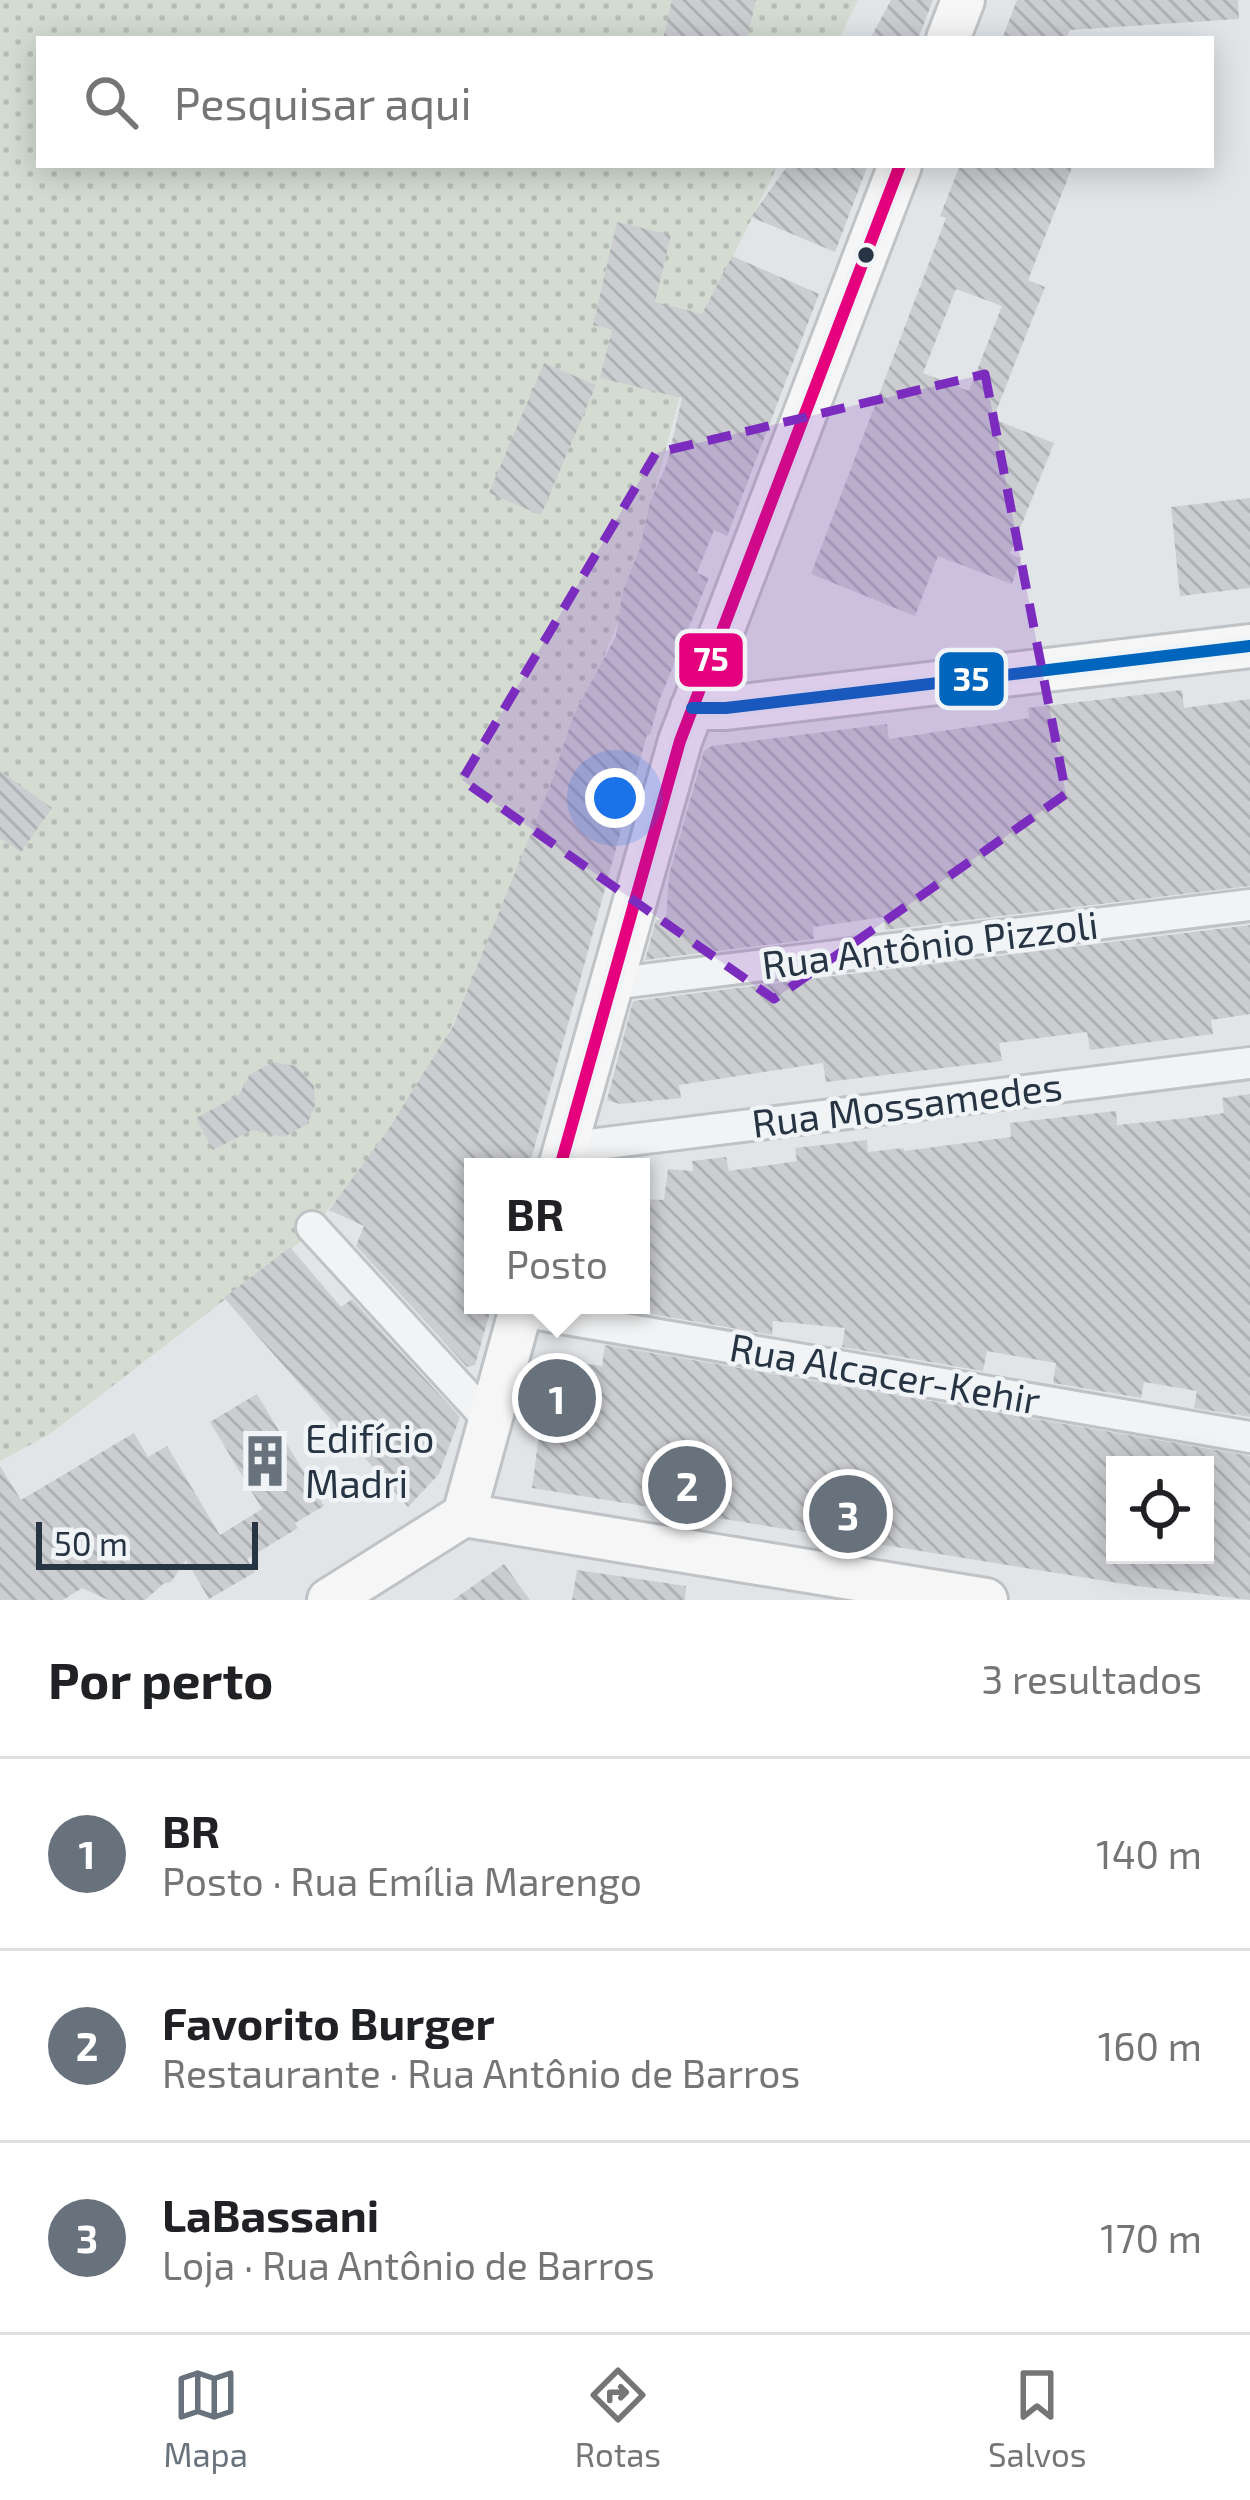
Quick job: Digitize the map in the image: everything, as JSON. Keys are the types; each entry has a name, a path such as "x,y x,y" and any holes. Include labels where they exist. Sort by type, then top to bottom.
{"main road":[{"path":"949,36 962,0"},
{"path":"562,1157 692,709 899,168"},
{"path":"692,709 1250,646"},
{"path":"329,1600 464,1515 518,1314"},
{"path":"464,1515 798,1585 986,1600"}],"street":[{"name":"Rua Antônio Pizzoli","path":"610,984 1250,905"},
{"name":"Rua Mossamedes","path":"562,1157 1250,1063"},
{"path":"312,1227 490,1421"},
{"name":"Rua Alcacer-Kehir","path":"554,1314 1250,1437"}],"highlighted area":[{"path":"985,374 1066,794 774,999 462,780 656,453"}],"shaded area":[{"path":"0,0 858,0 840,36 36,36 36,168 777,168 698,328 624,606 490,945 414,1105 304,1239 50,1434 0,1461"}],"building":[{"path":"672,0 756,0 748,36 664,36"},
{"path":"891,0 933,0 919,36 872,36"},
{"path":"1017,0 1238,0 1239,19 1070,30 1067,36 1003,36"},
{"path":"786,168 867,168 835,252 751,217"},
{"path":"959,168 1072,168 1028,280 1045,287 993,419 1054,443 1010,554 1021,558 1012,584 938,556 915,616 811,574 946,218 940,216","holes":["956,289 1002,306 969,391 923,373"]},
{"path":"617,222 671,235 655,302 702,314 732,256 819,294 727,536 714,530 697,573 709,578 647,735 531,1158 464,1158 464,1314 489,1314 475,1365 467,1367 356,1246 364,1226 329,1210 386,1133 453,1026 550,786 574,714 616,636 623,591 667,463 682,398 600,378 612,330 593,325"},
{"path":"544,363 596,385 541,515 489,493"},
{"path":"1250,498 1250,588 1180,596 1171,507"},
{"path":"1182,690 1184,708 1250,699 1250,886 885,930 884,917 813,927 814,939 645,960 656,920 666,919 669,875 704,751 712,746 887,724 889,739 1029,718 1028,708"},
{"path":"0,771 52,808 21,852 0,838"},
{"path":"1250,925 1250,1014 1211,1020 1213,1034 1090,1050 1087,1032 999,1043 1002,1061 826,1082 823,1063 679,1085 681,1098 620,1104 607,1100 633,1001"},
{"path":"273,1062 296,1066 314,1086 315,1106 307,1124 284,1137 252,1130 213,1150 196,1118 239,1095 250,1074"},
{"path":"1250,1094 1250,1417 1194,1408 1197,1391 1144,1382 1141,1398 1053,1383 1056,1363 987,1351 983,1371 842,1347 845,1328 773,1321 772,1335 650,1314 650,1199 664,1200 668,1169 693,1171 692,1161 726,1157 729,1171 797,1161 795,1148 867,1140 868,1152 904,1151 1011,1137 1010,1123 1116,1111 1117,1125 1188,1118 1224,1113 1222,1098"},
{"path":"290,1247 341,1307 352,1299 460,1417 439,1474 408,1507 224,1298"},
{"path":"605,1345 1250,1456 1250,1600 532,1488 539,1434 530,1433 540,1358 602,1366"},
{"path":"257,1394 324,1506 247,1559 255,1572 209,1599 186,1560 171,1582 145,1600 108,1600 82,1588 63,1600 0,1600 0,1466 21,1500 134,1433 148,1457 167,1446 220,1535 262,1509 210,1422"},
{"path":"504,1564 530,1600 453,1600"},
{"path":"577,1570 686,1586 685,1600 572,1600"}],"transit line":[{"name":"75","path":"563,1158 680,741 899,168"},
{"name":"35","path":"692,708 726,708 1250,646"}],"place":[{"name":"BR","path":"557,1398"},
{"name":"Edifício Madri","path":"265,1461"},
{"name":"Favorito Burger","path":"687,1485"},
{"name":"LaBassani","path":"848,1514"}]}
